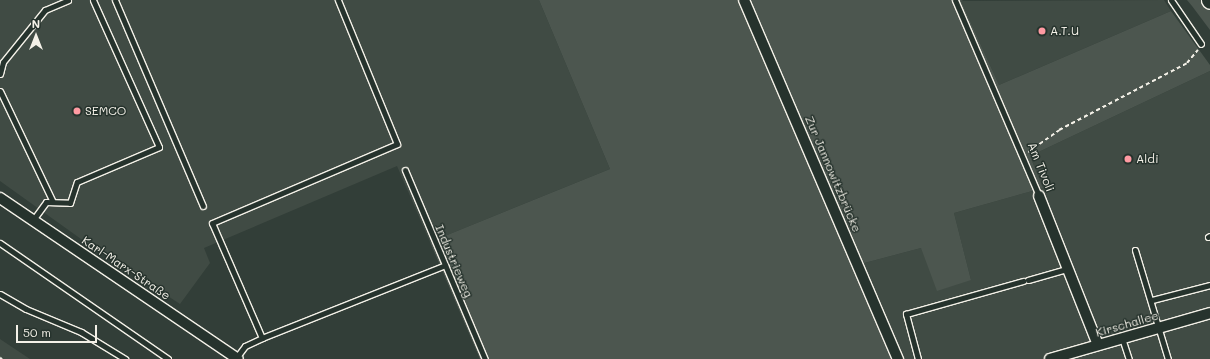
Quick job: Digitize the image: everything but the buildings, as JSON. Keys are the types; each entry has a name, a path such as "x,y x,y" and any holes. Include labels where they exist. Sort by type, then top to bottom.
{"street":[{"name":"Zur Jannowitzbrücke","path":"744,0 898,359"},
{"name":"Am Tivoli","path":"1038,196 1066,269 1098,345"},
{"name":"Karl-Marx-Straße","path":"0,198 237,358"},
{"name":"Kirschallee","path":"1050,359 1210,313"}],"lane":[{"path":"0,74 3,62 45,10 68,0"},
{"path":"33,220 46,202 70,203 77,182 159,147 93,0"},
{"path":"115,0 203,206"},
{"path":"262,338 212,223 397,144 338,0"},
{"name":"Am Tivoli","path":"955,0 1038,196"},
{"path":"1170,0 1201,44"},
{"path":"0,91 53,202"},
{"name":"Industrieweg","path":"405,170 484,359"},
{"path":"0,243 168,359"},
{"path":"1135,250 1152,300 1168,359"},
{"path":"237,358 245,346 262,338 444,264"},
{"path":"918,359 906,314 1066,269"},
{"path":"1152,300 1210,285"},
{"path":"0,294 26,310 81,332 125,359"},
{"path":"1122,338 1129,359"}],"path":[{"path":"1022,156 1059,130 1187,63 1196,54 1201,44"}],"shaded area":[{"path":"0,0 539,0 610,169 430,242 397,166 204,248 210,263 180,304 81,239 0,181"},
{"path":"539,0 963,0 961,1 999,85 1171,11 1210,65 1210,71 1030,156 1043,188 954,213 971,280 937,291 921,248 853,266 891,359 480,359 430,242 610,169"},
{"path":"1164,0 1171,11 999,85 961,1"},
{"path":"1187,0 1210,0 1210,30 1192,6"},
{"path":"1210,71 1210,359 891,359 853,266 921,248 971,280 954,213 1043,188 1030,156"},
{"path":"0,339 30,359 0,359"}],"place":[{"name":"A.T.U","path":"1042,31"},
{"name":"SEMCO","path":"77,111"},
{"name":"Aldi","path":"1128,159"}]}
